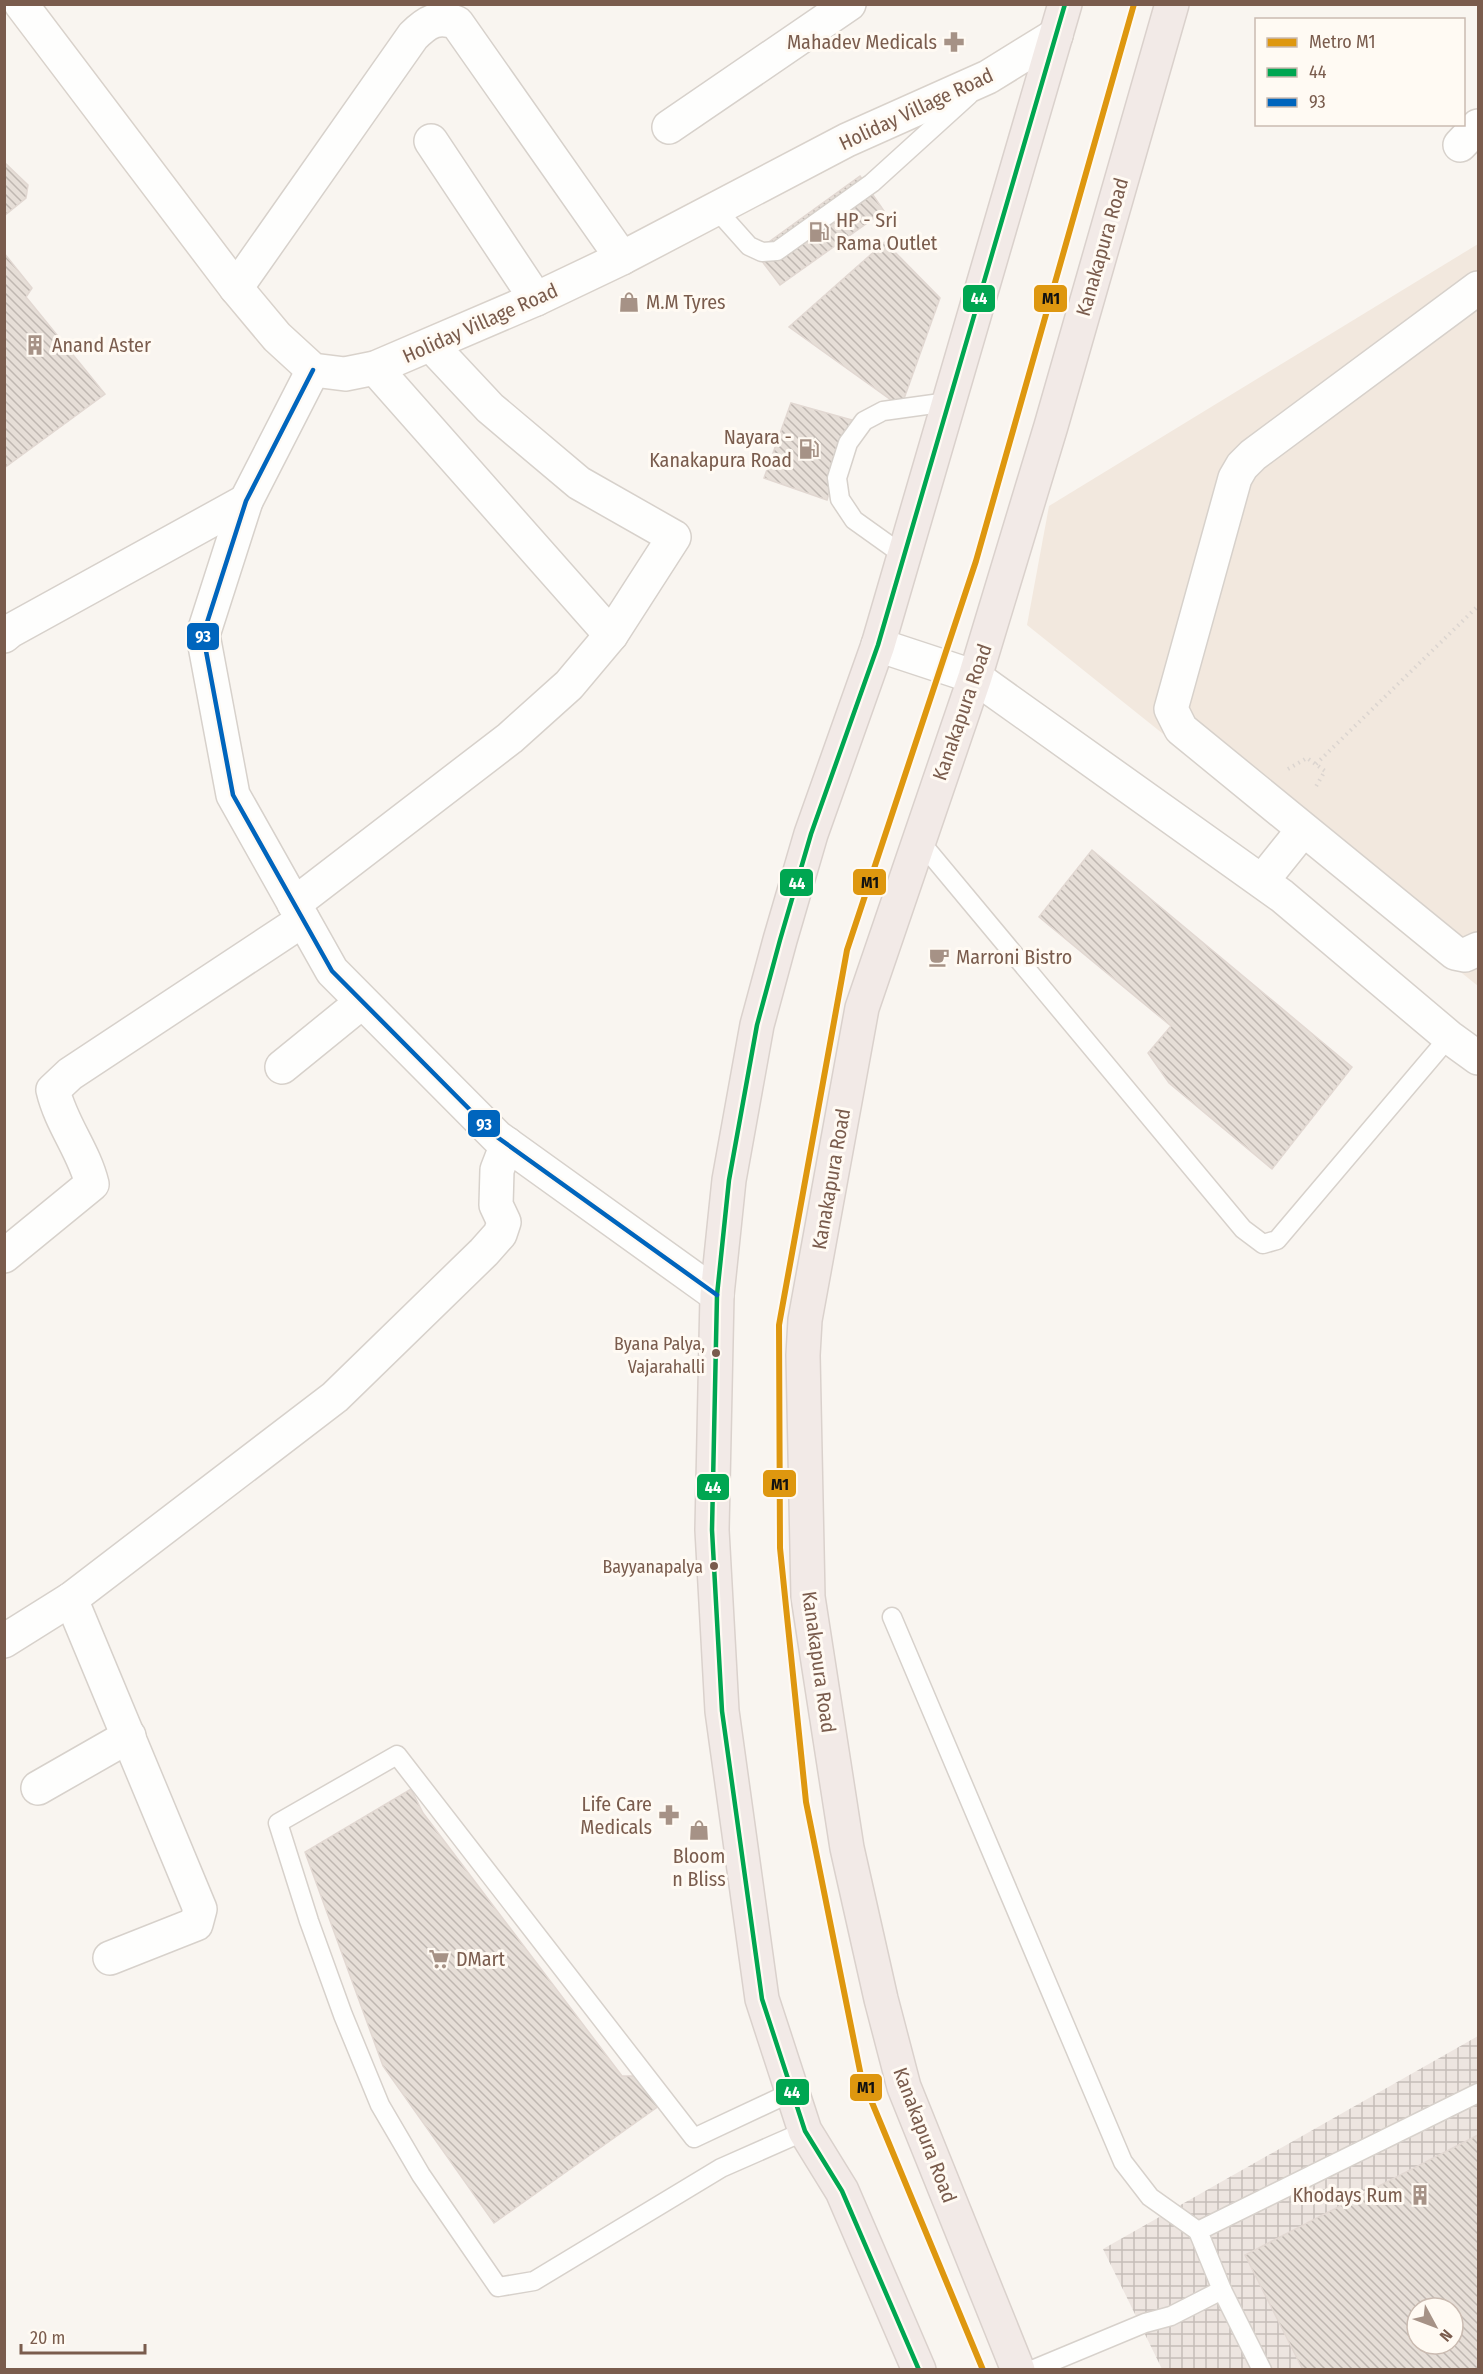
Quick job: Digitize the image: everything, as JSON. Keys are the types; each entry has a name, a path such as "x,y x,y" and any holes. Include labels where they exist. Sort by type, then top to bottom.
{"highway":[{"name":"Kanakapura Road","path":"1018,2370 904,2086 881,1999 847,1848 808,1597 803,1355 805,1320 862,1008 975,677 1051,426 1172,4"},
{"path":"919,2370 842,2191 805,2131 762,1999 722,1711 712,1530 717,1295 729,1180 757,1025 811,834 878,645 1060,20"}],"street":[{"path":"21,4 236,288 277,337 313,370 246,501 203,635 233,795 332,971 362,1002 497,1137 717,1295"},
{"path":"669,127 849,4"},
{"path":"236,288 413,36 426,23 445,18 457,23 622,258"},
{"name":"Holiday Village Road","path":"313,370 345,374 375,368 536,299 622,258 847,140 988,77 1060,20"},
{"path":"431,141 536,299"},
{"path":"1479,288 1253,455 1242,466 1235,478 1171,709 1181,729 1455,953 1465,955 1479,949"},
{"path":"4,1256 92,1184 88,1165 57,1105 53,1090 70,1074 298,912 510,738 568,685 611,635 674,537 579,483 489,408 431,345"},
{"path":"375,368 611,635"},
{"path":"4,636 10,630 246,501"},
{"path":"878,645 975,677 1272,889 1449,1036 1479,1058"},
{"path":"1272,889 1311,836"},
{"path":"282,1067 362,1002"},
{"path":"4,1641 71,1599 335,1397 484,1251 500,1234 504,1222 496,1205 497,1170 507,1144"},
{"path":"71,1599 200,1909 196,1924 110,1958"},
{"path":"38,1788 129,1736"}],"lane":[{"path":"716,209 750,246 762,252 777,251 872,183 988,77"},
{"path":"903,555 854,520 840,499 837,478 848,443 864,421 883,411 948,402"},
{"path":"918,839 1243,1229 1263,1244 1277,1240 1449,1036"},
{"path":"892,1617 1124,2162 1150,2197 1198,2231 1222,2290 1262,2370"},
{"path":"792,2092 694,2138 397,1755 278,1823 335,1994 380,2105 421,2175 498,2287 534,2281 721,2168 805,2131"},
{"path":"1198,2231 1479,2093"},
{"path":"1032,2370 1146,2323 1171,2316 1222,2290"}],"path":[{"path":"1316,764 1479,606"}],"shaded area":[{"path":"1478,244 1478,986 1027,625 1049,506"},
{"path":"1478,2036 1478,2369 1162,2369 1103,2249"}],"building":[{"path":"4,162 28,185 26,198 4,216"},
{"name":"HP - Sri Rama Outlet","path":"860,176 884,211 780,285 755,252"},
{"path":"885,242 940,298 901,407 789,327"},
{"name":"Anand Aster","path":"4,253 32,288 26,297 105,394 4,468"},
{"name":"Nayara - Kanakapura Road","path":"791,403 852,420 827,500 764,478"},
{"path":"1092,850 1352,1067 1272,1169 1169,1083 1148,1053 1171,1026 1039,917"},
{"name":"DMart","path":"411,1789 423,1813 622,2076 645,2076 663,2103 494,2223 383,2066 305,1852"},
{"name":"Khodays Rum","path":"1478,2135 1478,2370 1303,2370 1245,2255"}],"metro line":[{"name":"M1","path":"983,2370 861,2076 806,1802 780,1548 779,1325 847,950 976,561 1134,4"}],"transit line":[{"name":"44","path":"919,2370 842,2191 805,2131 762,1999 722,1711 712,1530 717,1295 729,1180 757,1025 811,834 878,645 1065,4"},
{"name":"93","path":"313,370 246,501 203,635 233,795 332,971 497,1137 717,1295"}],"place":[{"name":"Mahadev Medicals","path":"954,42"},
{"name":"HP - Sri Rama Outlet","path":"819,232"},
{"name":"M.M Tyres","path":"629,302"},
{"name":"Anand Aster","path":"35,345"},
{"name":"Nayara - Kanakapura Road","path":"809,449"},
{"name":"Marroni Bistro","path":"939,957"},
{"name":"Byana Palya, Vajarahalli","path":"716,1353"},
{"name":"Bayyanapalya","path":"714,1566"},
{"name":"Life Care Medicals","path":"669,1815"},
{"name":"Bloom n Bliss","path":"699,1830"},
{"name":"DMart","path":"439,1959"},
{"name":"Khodays Rum","path":"1420,2195"}]}
